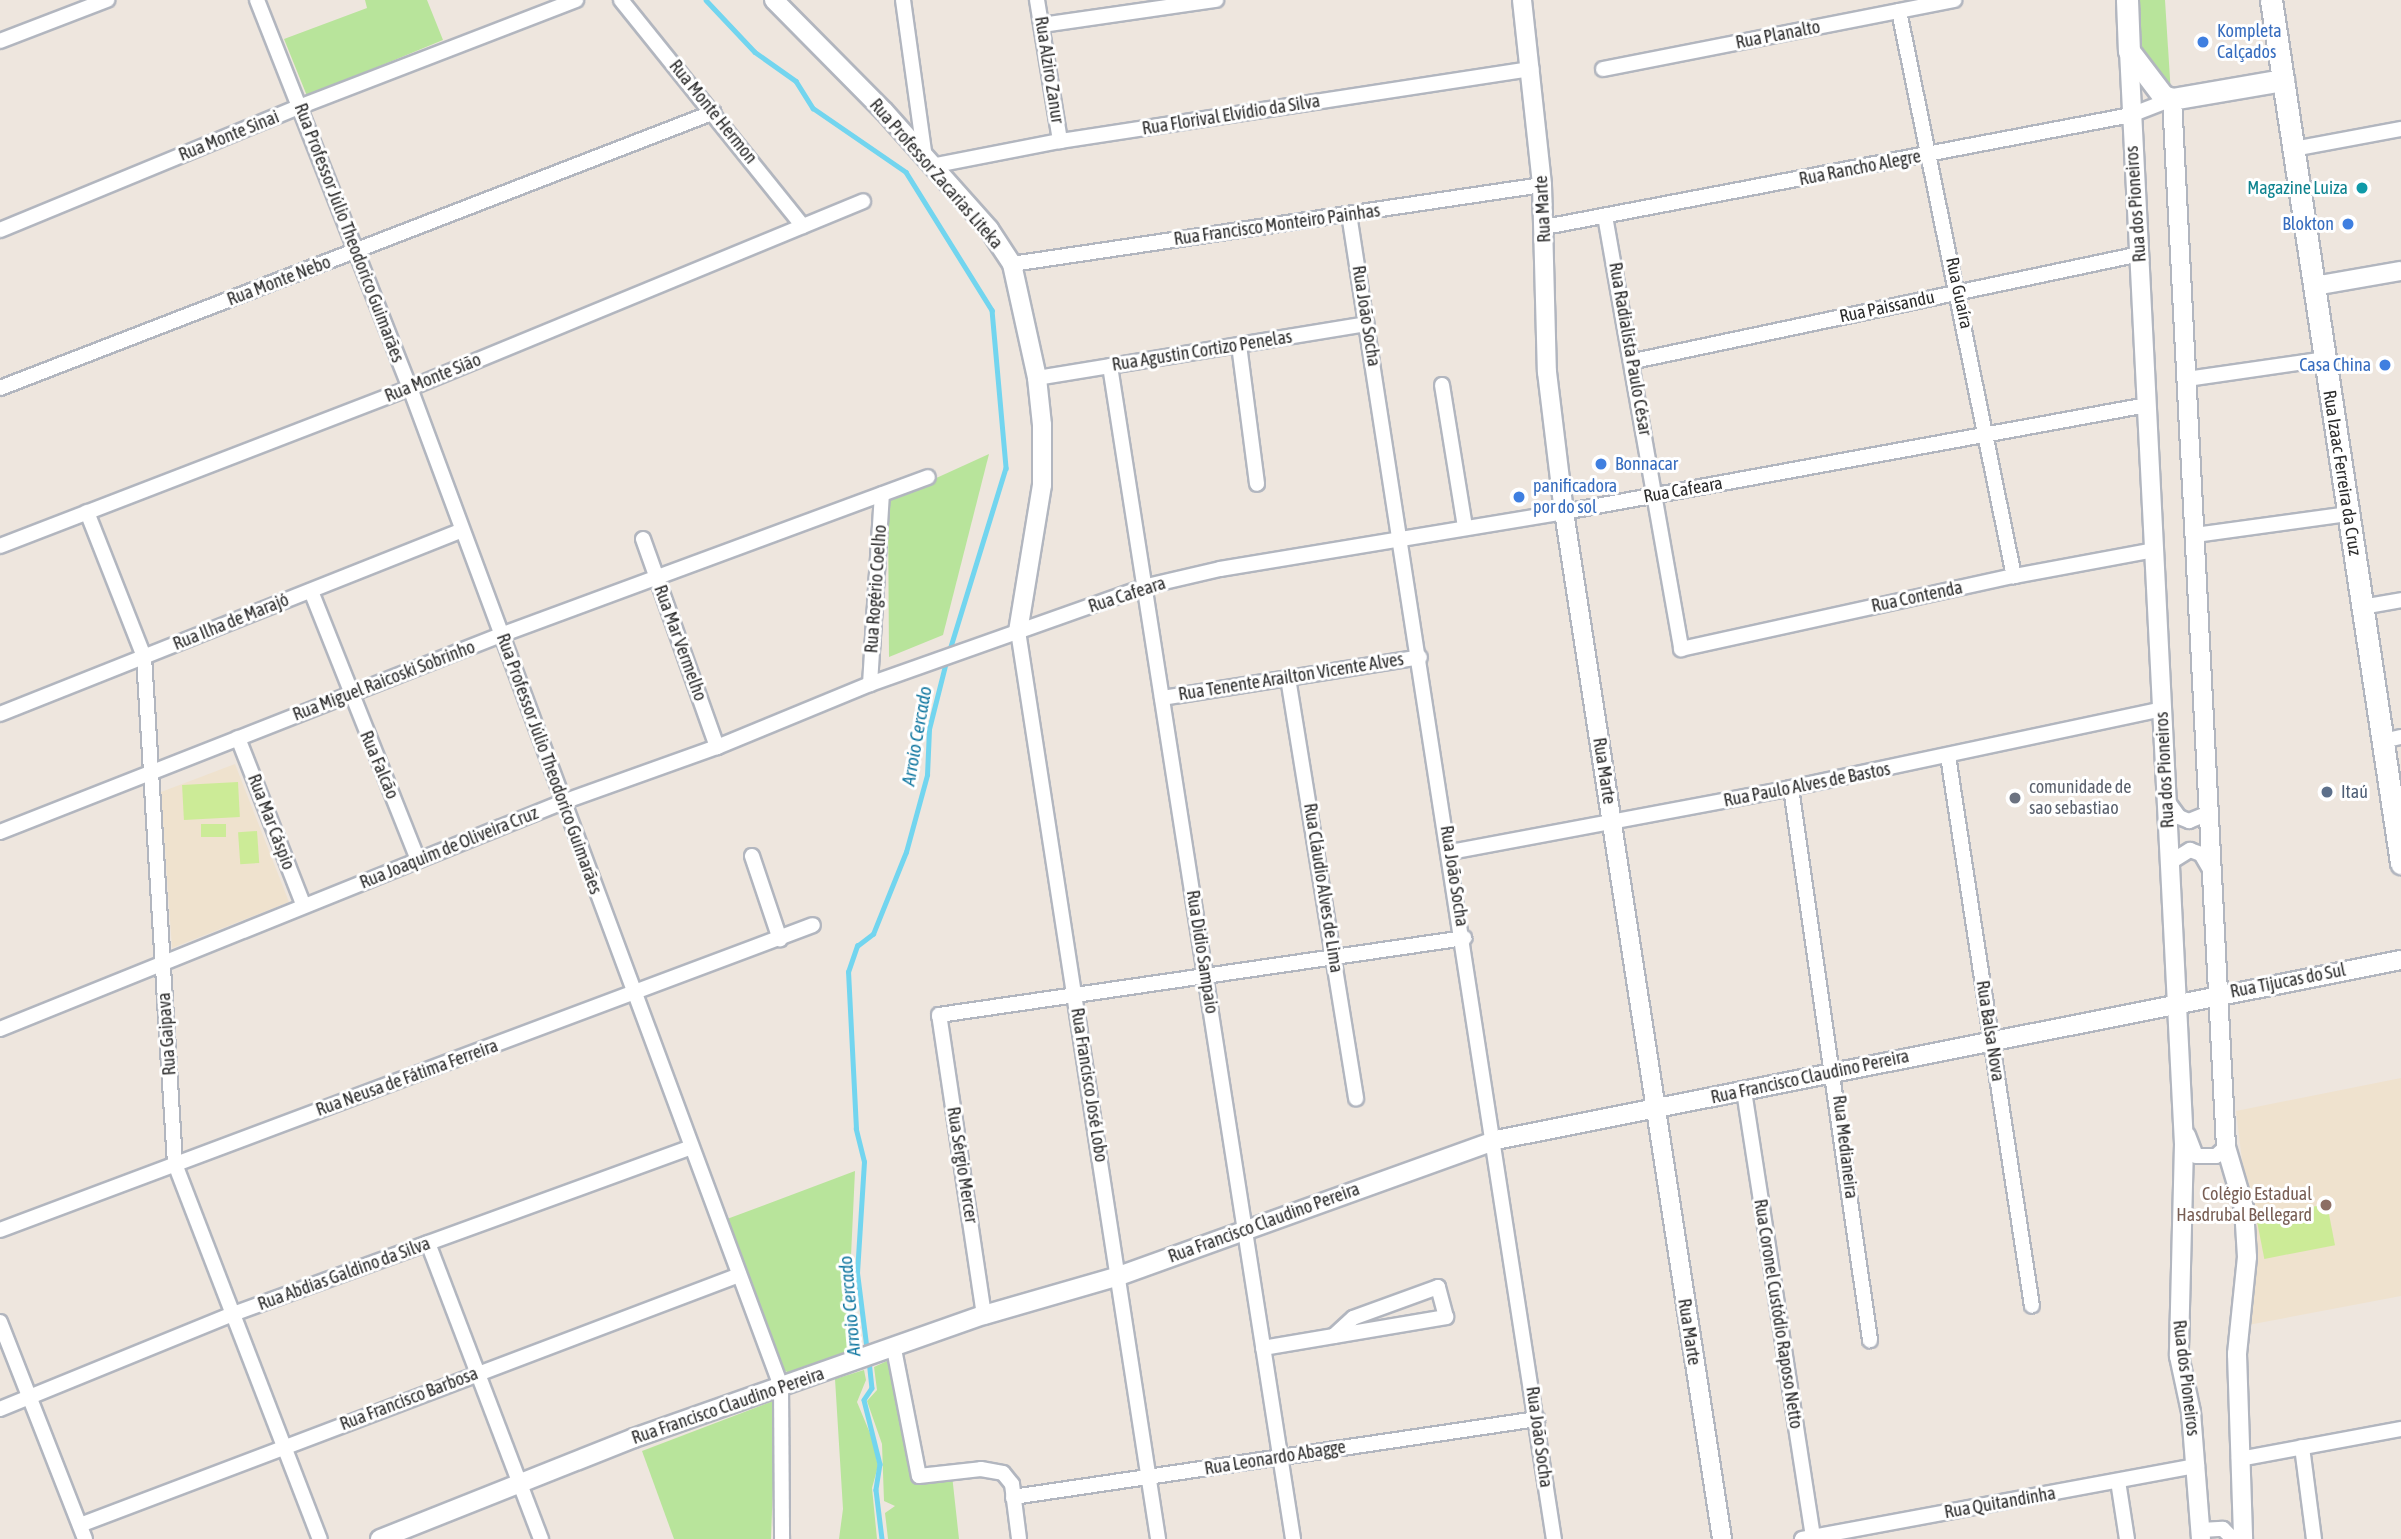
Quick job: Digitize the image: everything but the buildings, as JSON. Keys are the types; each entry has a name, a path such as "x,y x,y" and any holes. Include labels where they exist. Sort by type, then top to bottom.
{"main road":[{"name":"Rua dos Pioneiros","path":"2127,0 2129,51"},
{"name":"Rua Izaac Ferreira da Cruz","path":"2275,1 2283,80 2362,607 2392,739 2401,863"},
{"path":"2129,51 2154,88 2172,99"},
{"name":"Rua Rancho Alegre","path":"2172,99 2283,80"}],"street":[{"path":"0,41 107,0"},
{"name":"Rua Professor Júlio Theodorico Guimarães","path":"257,0 410,388 781,1386 782,1539"},
{"name":"Rua Monte Sinai","path":"0,230 299,107 576,0"},
{"name":"Rua Monte Hermon","path":"621,0 714,112 803,226"},
{"name":"Rua Professor Zacarias Liteka","path":"774,0 989,229 1012,264 1037,378 1042,485 1018,631"},
{"path":"903,0 928,162"},
{"name":"Rua Alziro Zanur","path":"1038,0 1060,141"},
{"path":"1041,25 1216,0"},
{"name":"Rua Marte","path":"1522,0 1532,69 1545,227 1547,372 1564,512 1722,1539"},
{"name":"Rua Planalto","path":"1603,69 1954,0"},
{"name":"Rua Guaíra","path":"1899,11 1927,155 1959,292 2014,576"},
{"name":"Rua dos Pioneiros","path":"2129,51 2184,1158 2178,1319 2197,1466 2201,1534"},
{"name":"Rua Florival Elvídio da Silva","path":"928,162 1532,69"},
{"path":"2172,99 2226,1147 2244,1208 2247,1258 2237,1354 2243,1539"},
{"name":"Rua Rancho Alegre","path":"1545,227 2131,115 2172,99"},
{"name":"Rua Monte Nebo","path":"0,388 714,112"},
{"path":"2293,149 2401,130"},
{"name":"Rua Francisco Monteiro Painhas","path":"1012,264 1542,186"},
{"name":"Rua Monte Sião","path":"0,546 410,388 863,201"},
{"name":"Rua João Socha","path":"1349,214 1496,1140 1554,1539"},
{"name":"Rua Radialista Paulo César","path":"1605,216 1634,361 1681,649"},
{"name":"Rua Paissandu","path":"1634,361 2140,254"},
{"path":"2314,286 2401,271"},
{"name":"Rua Agustin Cortizo Penelas","path":"1037,378 1367,324"},
{"path":"1238,345 1257,484"},
{"path":"2187,380 2325,359"},
{"name":"Rua Didio Sampaio","path":"1110,366 1147,586 1162,698 1293,1539"},
{"path":"1442,385 1465,527"},
{"name":"Rua Cafeara","path":"1018,631 1147,586 1220,569 1564,512 2147,405"},
{"name":"Rua Miguel Raicoski Sobrinho","path":"0,832 501,635 928,477"},
{"name":"Rua Rogério Coelho","path":"870,684 882,494"},
{"name":"Rua Gaipava","path":"87,512 144,657 175,1164 320,1539"},
{"path":"2195,535 2348,514"},
{"name":"Rua Ilha de Marajó","path":"0,714 462,530"},
{"name":"Rua Mar Vermelho","path":"643,539 717,747"},
{"name":"Rua Contenda","path":"1681,649 2014,576 2154,550"},
{"name":"Rua Falcão","path":"311,591 349,694 418,860"},
{"path":"2362,607 2401,600"},
{"name":"Rua Joaquim de Oliveira Cruz","path":"0,1029 563,802 717,747 870,684 967,652 1018,631"},
{"name":"Rua Francisco José Lobo","path":"1018,631 1158,1539"},
{"name":"Rua Tenente Arailton Vicente Alves","path":"1162,698 1420,657"},
{"name":"Rua Cláudio Alves de Lima","path":"1288,678 1356,1099"},
{"name":"Rua Paulo Alves de Bastos","path":"1450,852 1791,788 2162,709"},
{"name":"Rua Mar Cáspio","path":"238,738 304,906"},
{"name":"Rua Balsa Nova","path":"1948,756 2032,1306"},
{"name":"Rua Medianeira","path":"1791,788 1835,1072 1870,1340"},
{"path":"2166,798 2179,817 2189,821 2209,813"},
{"path":"2169,863 2190,850 2202,854 2212,876"},
{"path":"752,856 780,939"},
{"name":"Rua Neusa de Fátima Ferreira","path":"0,1230 635,995 813,925"},
{"path":"1075,995 1464,937"},
{"name":"Rua Tijucas do Sul","path":"2176,1003 2401,960"},
{"name":"Rua Sérgio Mercer","path":"984,1315 939,1015 1075,995"},
{"name":"Rua Francisco Claudino Pereira","path":"380,1539 520,1483 781,1386 856,1363 984,1315 1119,1276 1496,1140 2176,1003"},
{"path":"2180,1089 2190,1149 2206,1158 2226,1147"},
{"name":"Rua Coronel Custódio Raposo Netto","path":"1744,1091 1807,1538"},
{"name":"Rua Abdias Galdino da Silva","path":"0,1409 233,1314 691,1147"},
{"path":"428,1243 541,1539"},
{"name":"Rua Francisco Barbosa","path":"80,1525 739,1275"},
{"path":"1263,1348 1334,1336 1446,1317 1438,1287 1353,1318 1334,1336"},
{"path":"0,1322 85,1539"},
{"path":"889,1351 919,1476 990,1469 1003,1473 1012,1484 1019,1539"},
{"name":"Rua Leonardo Abagge","path":"1013,1497 1537,1419"},
{"path":"2239,1459 2401,1429"},
{"path":"2302,1447 2314,1539"},
{"name":"Rua Quitandinha","path":"1807,1538 1835,1536 2197,1466"},
{"path":"2118,1481 2127,1539"},
{"path":"2201,1534 2222,1529 2233,1539"}],"shaded area":[{"path":"235,764 289,902 172,948 161,792"},
{"name":"Colégio Estadual Hasdrubal Bellegard","path":"2401,1078 2401,1296 2248,1325 2255,1267 2236,1111"}],"green space":[{"path":"365,0 427,0 443,40 307,96 284,39 367,8"},
{"path":"2128,0 2165,0 2171,95 2145,74"},
{"path":"989,454 943,635 889,657 888,500"},
{"path":"238,782 240,817 184,820 182,785"},
{"path":"201,824 226,824 226,837 201,837"},
{"path":"257,831 259,863 240,864 238,832"},
{"path":"855,1171 850,1277 861,1346 789,1373 780,1368 727,1219"},
{"path":"2327,1204 2335,1245 2264,1259 2256,1218"},
{"path":"887,1361 917,1480 952,1475 959,1539 888,1539 885,1513 895,1506 884,1501 882,1444 867,1401 877,1390 874,1367"},
{"path":"864,1370 866,1380 857,1402 872,1438 878,1466 872,1488 877,1539 839,1539 843,1509 835,1379"},
{"path":"776,1400 771,1539 674,1539 642,1451"}],"waterway":[{"name":"Arroio Cercado","path":"706,0 755,52 796,81 813,108 906,172 992,310 1006,468 949,653"},
{"name":"Arroio Cercado","path":"867,1352 857,1273 864,1162 856,1129 848,972 857,946 873,934 906,852 927,775 929,729 946,662"},
{"name":"Arroio Cercado","path":"869,1360 872,1388 864,1400 880,1464 876,1490 882,1539"}],"place":[{"name":"Kompleta Calçados","path":"2203,42"},
{"name":"Magazine Luiza","path":"2362,188"},
{"name":"Blokton","path":"2348,224"},
{"name":"Casa China","path":"2385,365"},
{"name":"Bonnacar","path":"1601,464"},
{"name":"panificadora por do sol","path":"1519,497"},
{"name":"Itaú","path":"2327,792"},
{"name":"comunidade de sao sebastiao","path":"2015,798"},
{"name":"Colégio Estadual Hasdrubal Bellegard","path":"2326,1205"}]}
